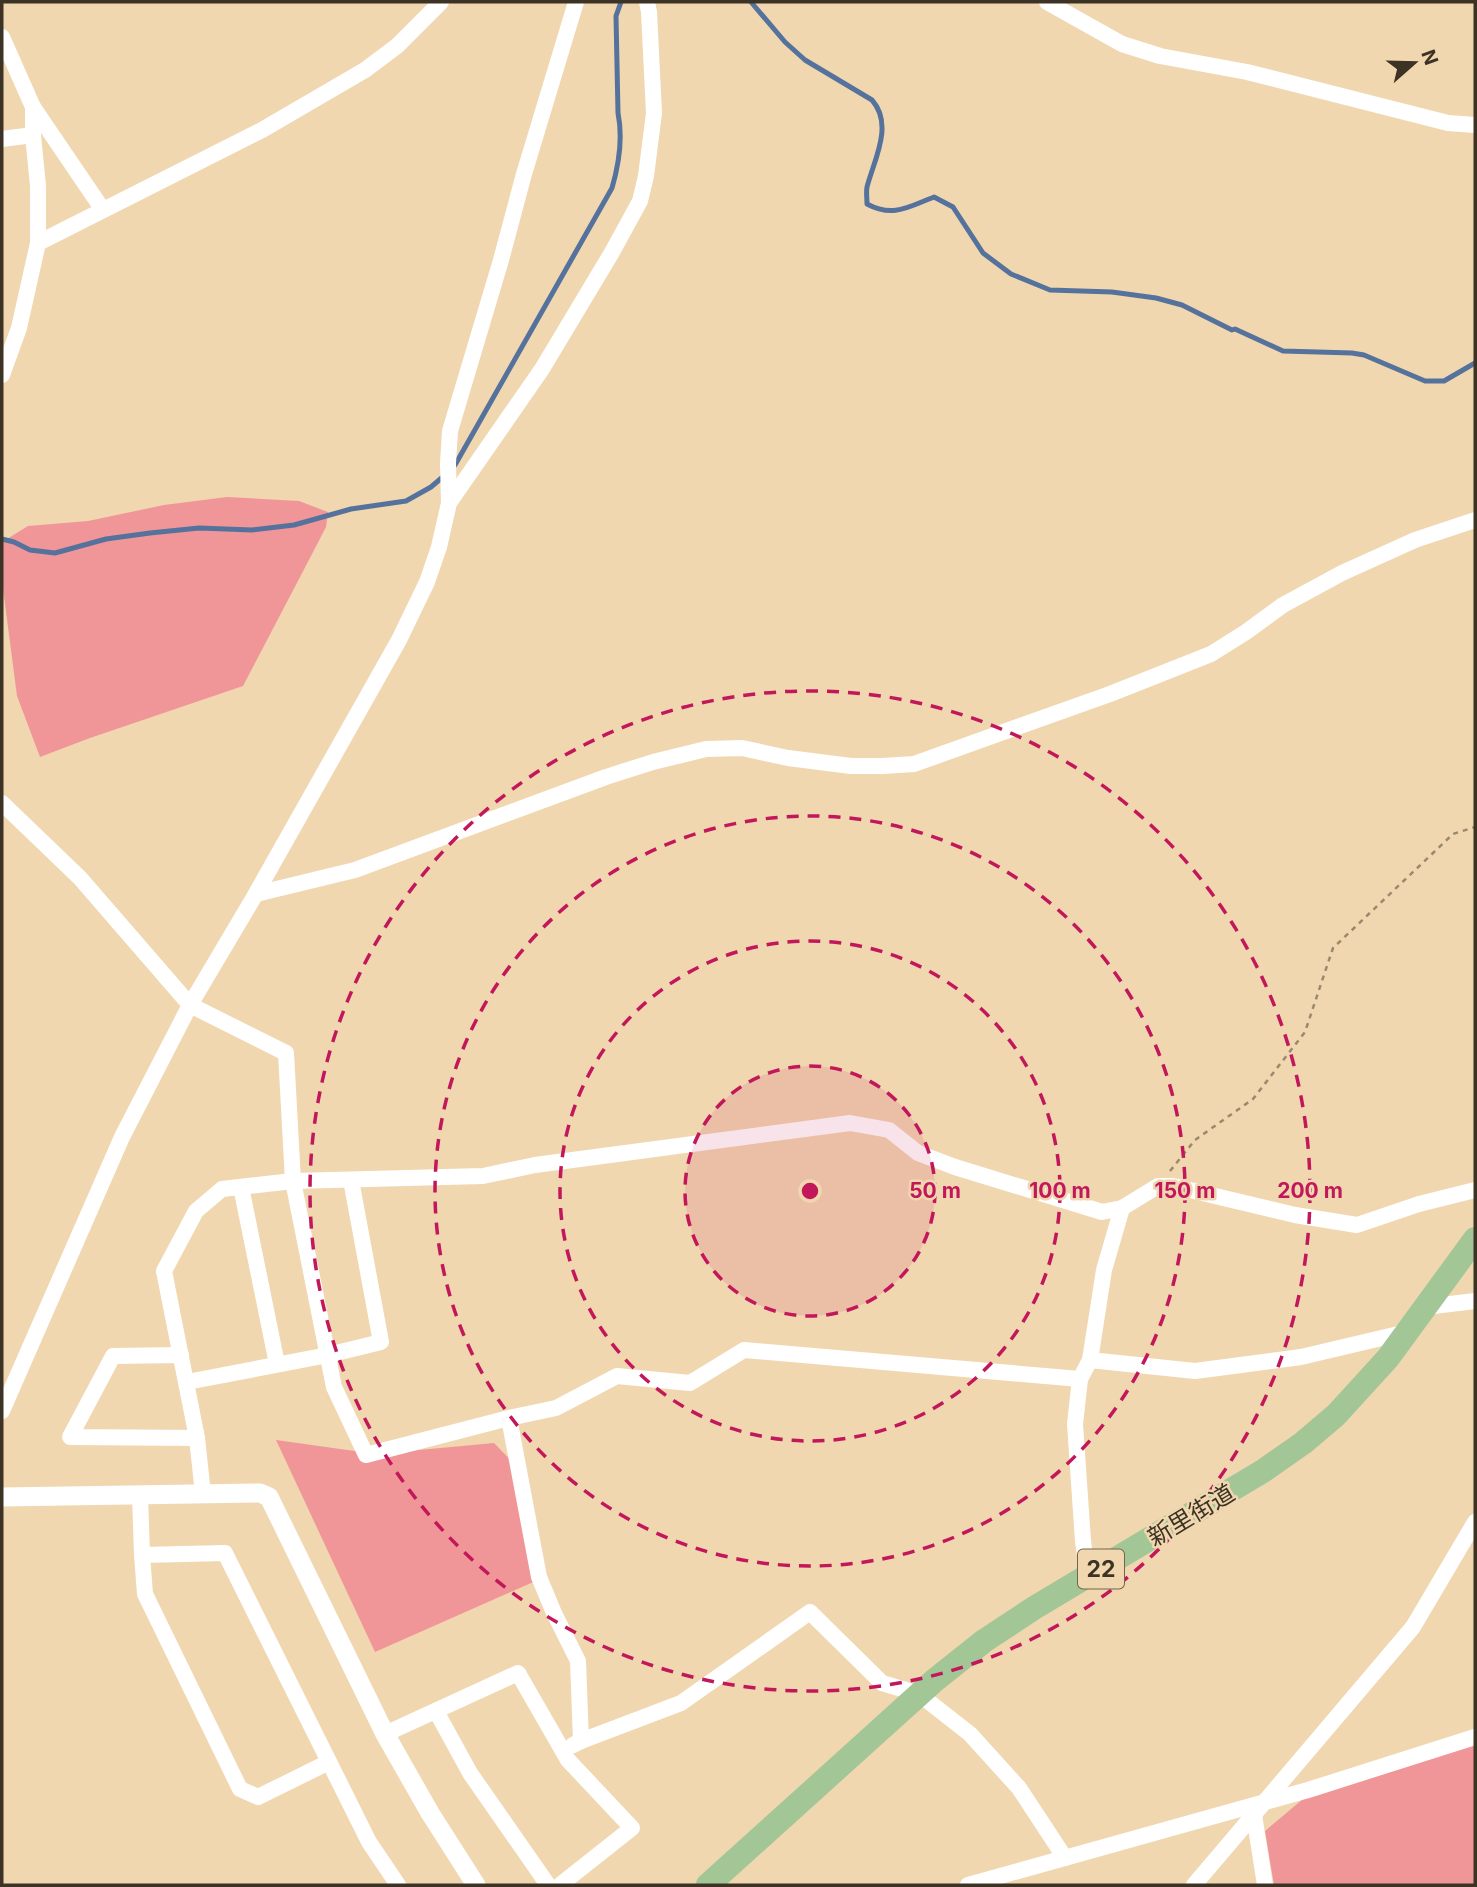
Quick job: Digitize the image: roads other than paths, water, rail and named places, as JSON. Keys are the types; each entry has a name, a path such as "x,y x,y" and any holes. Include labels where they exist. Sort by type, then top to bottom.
{"main road":[{"name":"新里街道","path":"708,1885 919,1694 984,1641 1034,1608 1263,1471 1303,1443 1336,1415 1365,1384 1475,1239"}],"street":[{"path":"38,243 262,130 365,71 397,46 441,2"},
{"path":"2,1411 122,1137 190,1005 256,894 399,640 427,582 439,547 449,503 447,463 450,431 576,2"},
{"path":"449,503 542,369 640,201 654,113 647,2"},
{"path":"1047,2 1122,44 1160,56 1247,72 1448,123 1475,125"},
{"path":"2,37 33,107 103,210"},
{"path":"2,375 19,328 38,243 33,107"},
{"path":"2,139 33,135"},
{"path":"256,894 355,870 606,777 706,749 742,748 788,758 851,766 914,764 1110,694 1211,654 1283,605 1342,573 1415,540 1475,520"},
{"path":"2,803 80,878 190,1005 286,1053 293,1181 334,1387 366,1455 556,1408 617,1376 690,1383 744,1350 1080,1379"},
{"path":"203,1494 197,1438 164,1271 197,1211 222,1189 293,1181 483,1176 535,1166 850,1124 889,1130 918,1153 1102,1212 1122,1208 1158,1186 1173,1186 1295,1215 1357,1225 1419,1204 1475,1190"},
{"path":"187,1382 381,1342 351,1180"},
{"path":"241,1187 277,1364"},
{"path":"1088,1578 1075,1424 1080,1379 1090,1360 1104,1270 1122,1208"},
{"path":"1424,1307 1475,1301"},
{"path":"1090,1360 1195,1371 1301,1357 1407,1332"},
{"path":"181,1355 113,1356 70,1437 197,1438"},
{"path":"509,1418 540,1577 578,1661 581,1741"},
{"path":"2,1497 260,1493 269,1497 386,1734 430,1813 476,1885"},
{"path":"141,1495 145,1594 240,1789 258,1797 329,1762"},
{"path":"1194,1885 1413,1626 1475,1522"},
{"path":"142,1555 225,1553 369,1842 398,1885"},
{"path":"562,1750 681,1703 810,1612 882,1683 919,1694 970,1734 1019,1788 1065,1858"},
{"path":"386,1734 518,1673 568,1760 632,1828 560,1885"},
{"path":"436,1710 470,1773 548,1885"},
{"path":"968,1885 1259,1808 1475,1737"},
{"path":"1259,1808 1265,1885"}],"waterway":[{"path":"452,468 612,188 620,141 616,16 621,2"},
{"path":"751,2 785,42 805,60 872,100 878,110 882,131 867,187 867,204 893,211 934,197 953,207 983,253 1011,274 1050,290 1112,292 1156,298 1182,305 1283,351 1364,355 1425,381 1444,381 1475,363"},
{"path":"2,539 30,550 55,553 106,539 150,533 199,528 252,530 294,525 351,509 406,501 431,487 445,475"}]}
